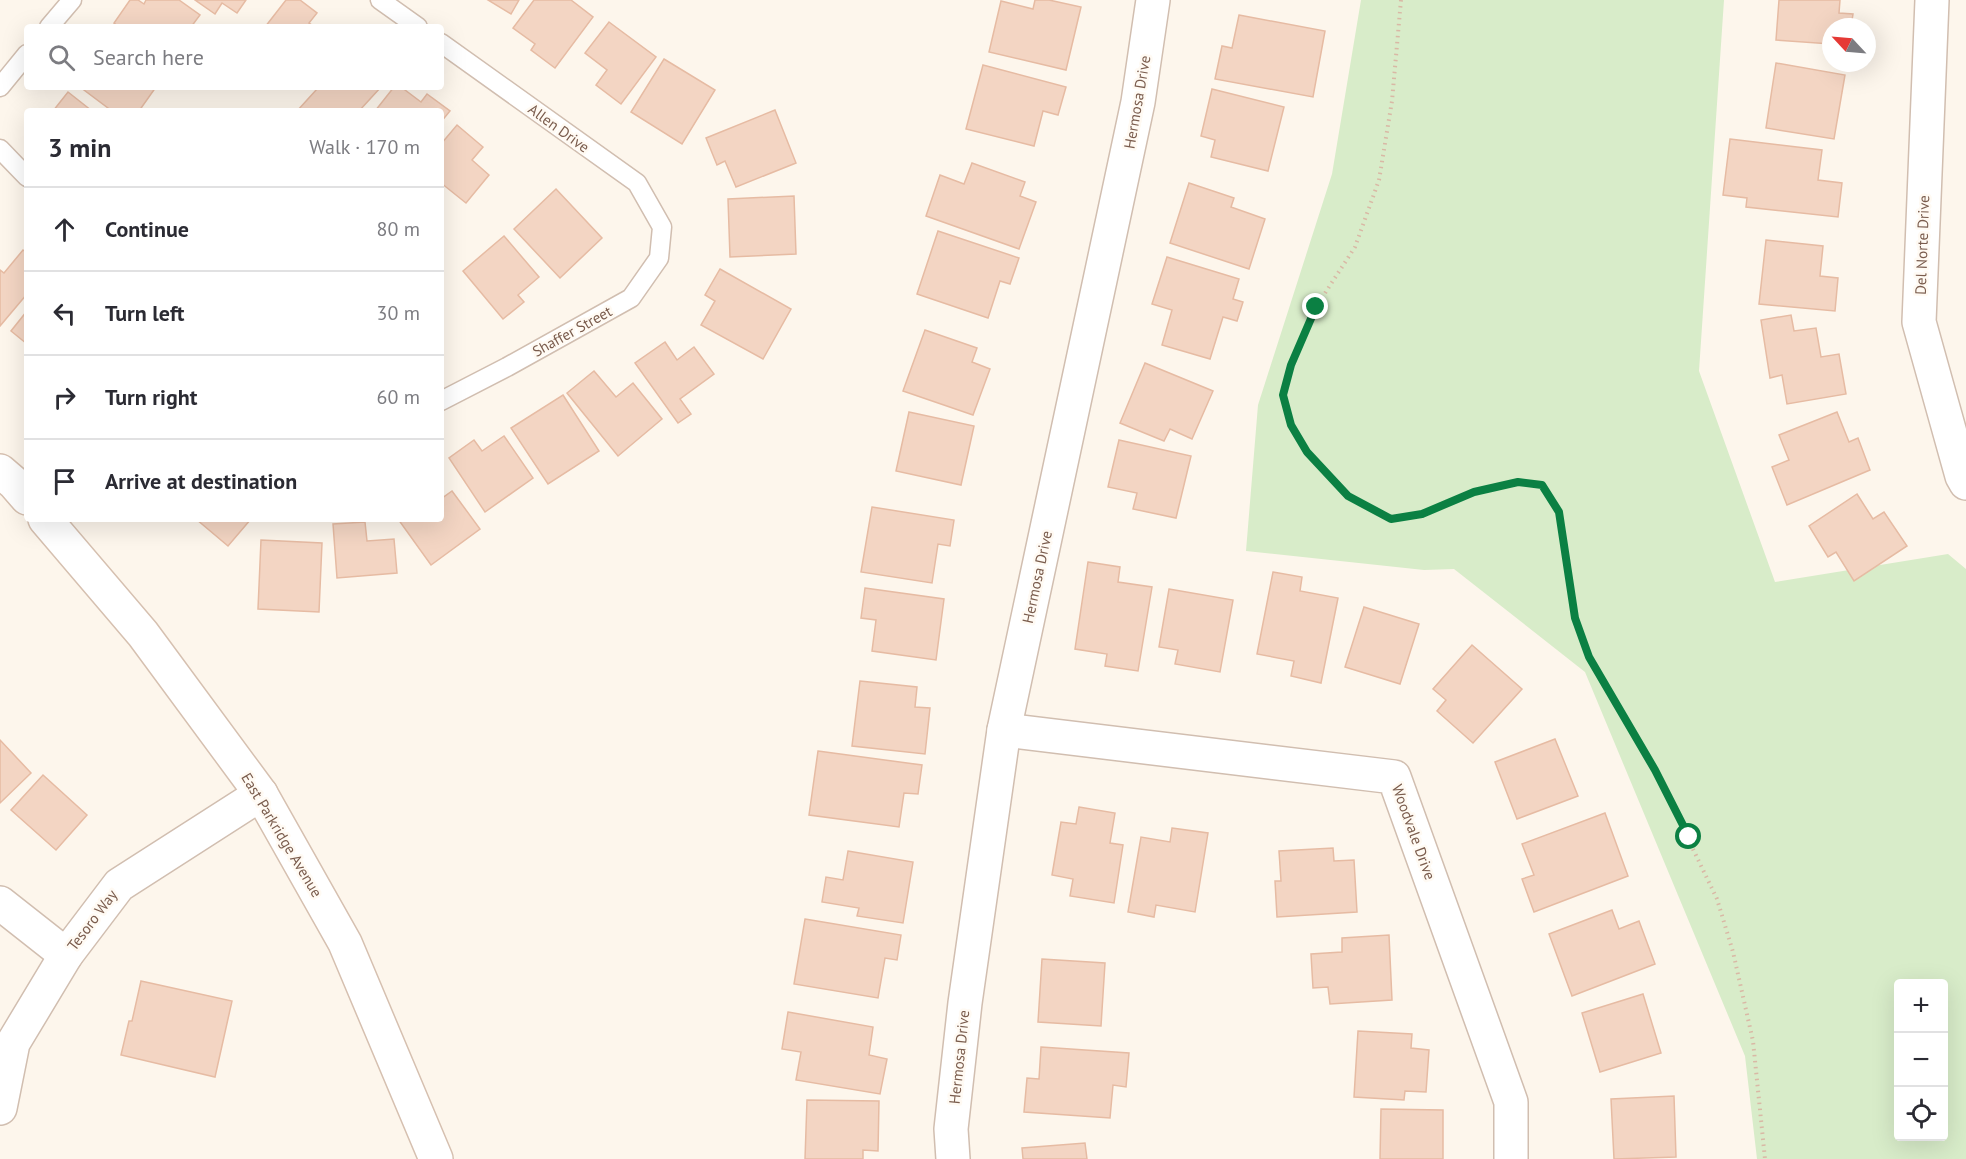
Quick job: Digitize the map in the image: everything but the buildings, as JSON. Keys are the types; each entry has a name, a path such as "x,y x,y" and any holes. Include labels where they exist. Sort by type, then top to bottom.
{"street":[{"name":"Hermosa Drive","path":"953,1159 951,1129 965,1003 1004,730 1138,102 1153,0"},
{"name":"Del Norte Drive","path":"1932,0 1919,322 1962,476 1966,483"},
{"name":"East Parkridge Avenue","path":"48,522 143,634 261,794 345,943 436,1159"},
{"name":"Woodvale Drive","path":"1004,730 1394,777 1511,1102 1511,1159"},
{"name":"Tesoro Way","path":"0,1108 13,1043 66,955 119,885 261,794"},
{"path":"0,903 66,955"}],"lane":[{"path":"52,24 72,0"},
{"path":"380,0 414,24"},
{"name":"Allen Drive","path":"444,46 637,183 662,227"},
{"path":"0,87 24,58"},
{"path":"0,149 24,174"},
{"name":"Shaffer Street","path":"444,399 631,298 658,258 662,227"}],"path":[{"path":"1401,0 1392,101 1379,180 1355,247 1316,307 1291,365 1283,395 1291,425 1307,452 1348,496 1391,519 1422,514 1474,492 1518,482 1542,485 1559,512 1575,618 1589,657 1655,770 1717,899 1733,952 1753,1041 1765,1159"}],"green space":[{"path":"1361,0 1724,0 1699,371 1775,582 1948,554 1966,569 1966,1159 1757,1159 1745,1056 1585,672 1454,569 1424,570 1246,551 1258,405 1332,174"}],"route":[{"path":"1316,307 1291,365 1283,395 1291,425 1307,452 1348,496 1391,519 1422,514 1474,492 1518,482 1542,485 1559,512 1575,618 1589,657 1655,770 1689,837"}]}
